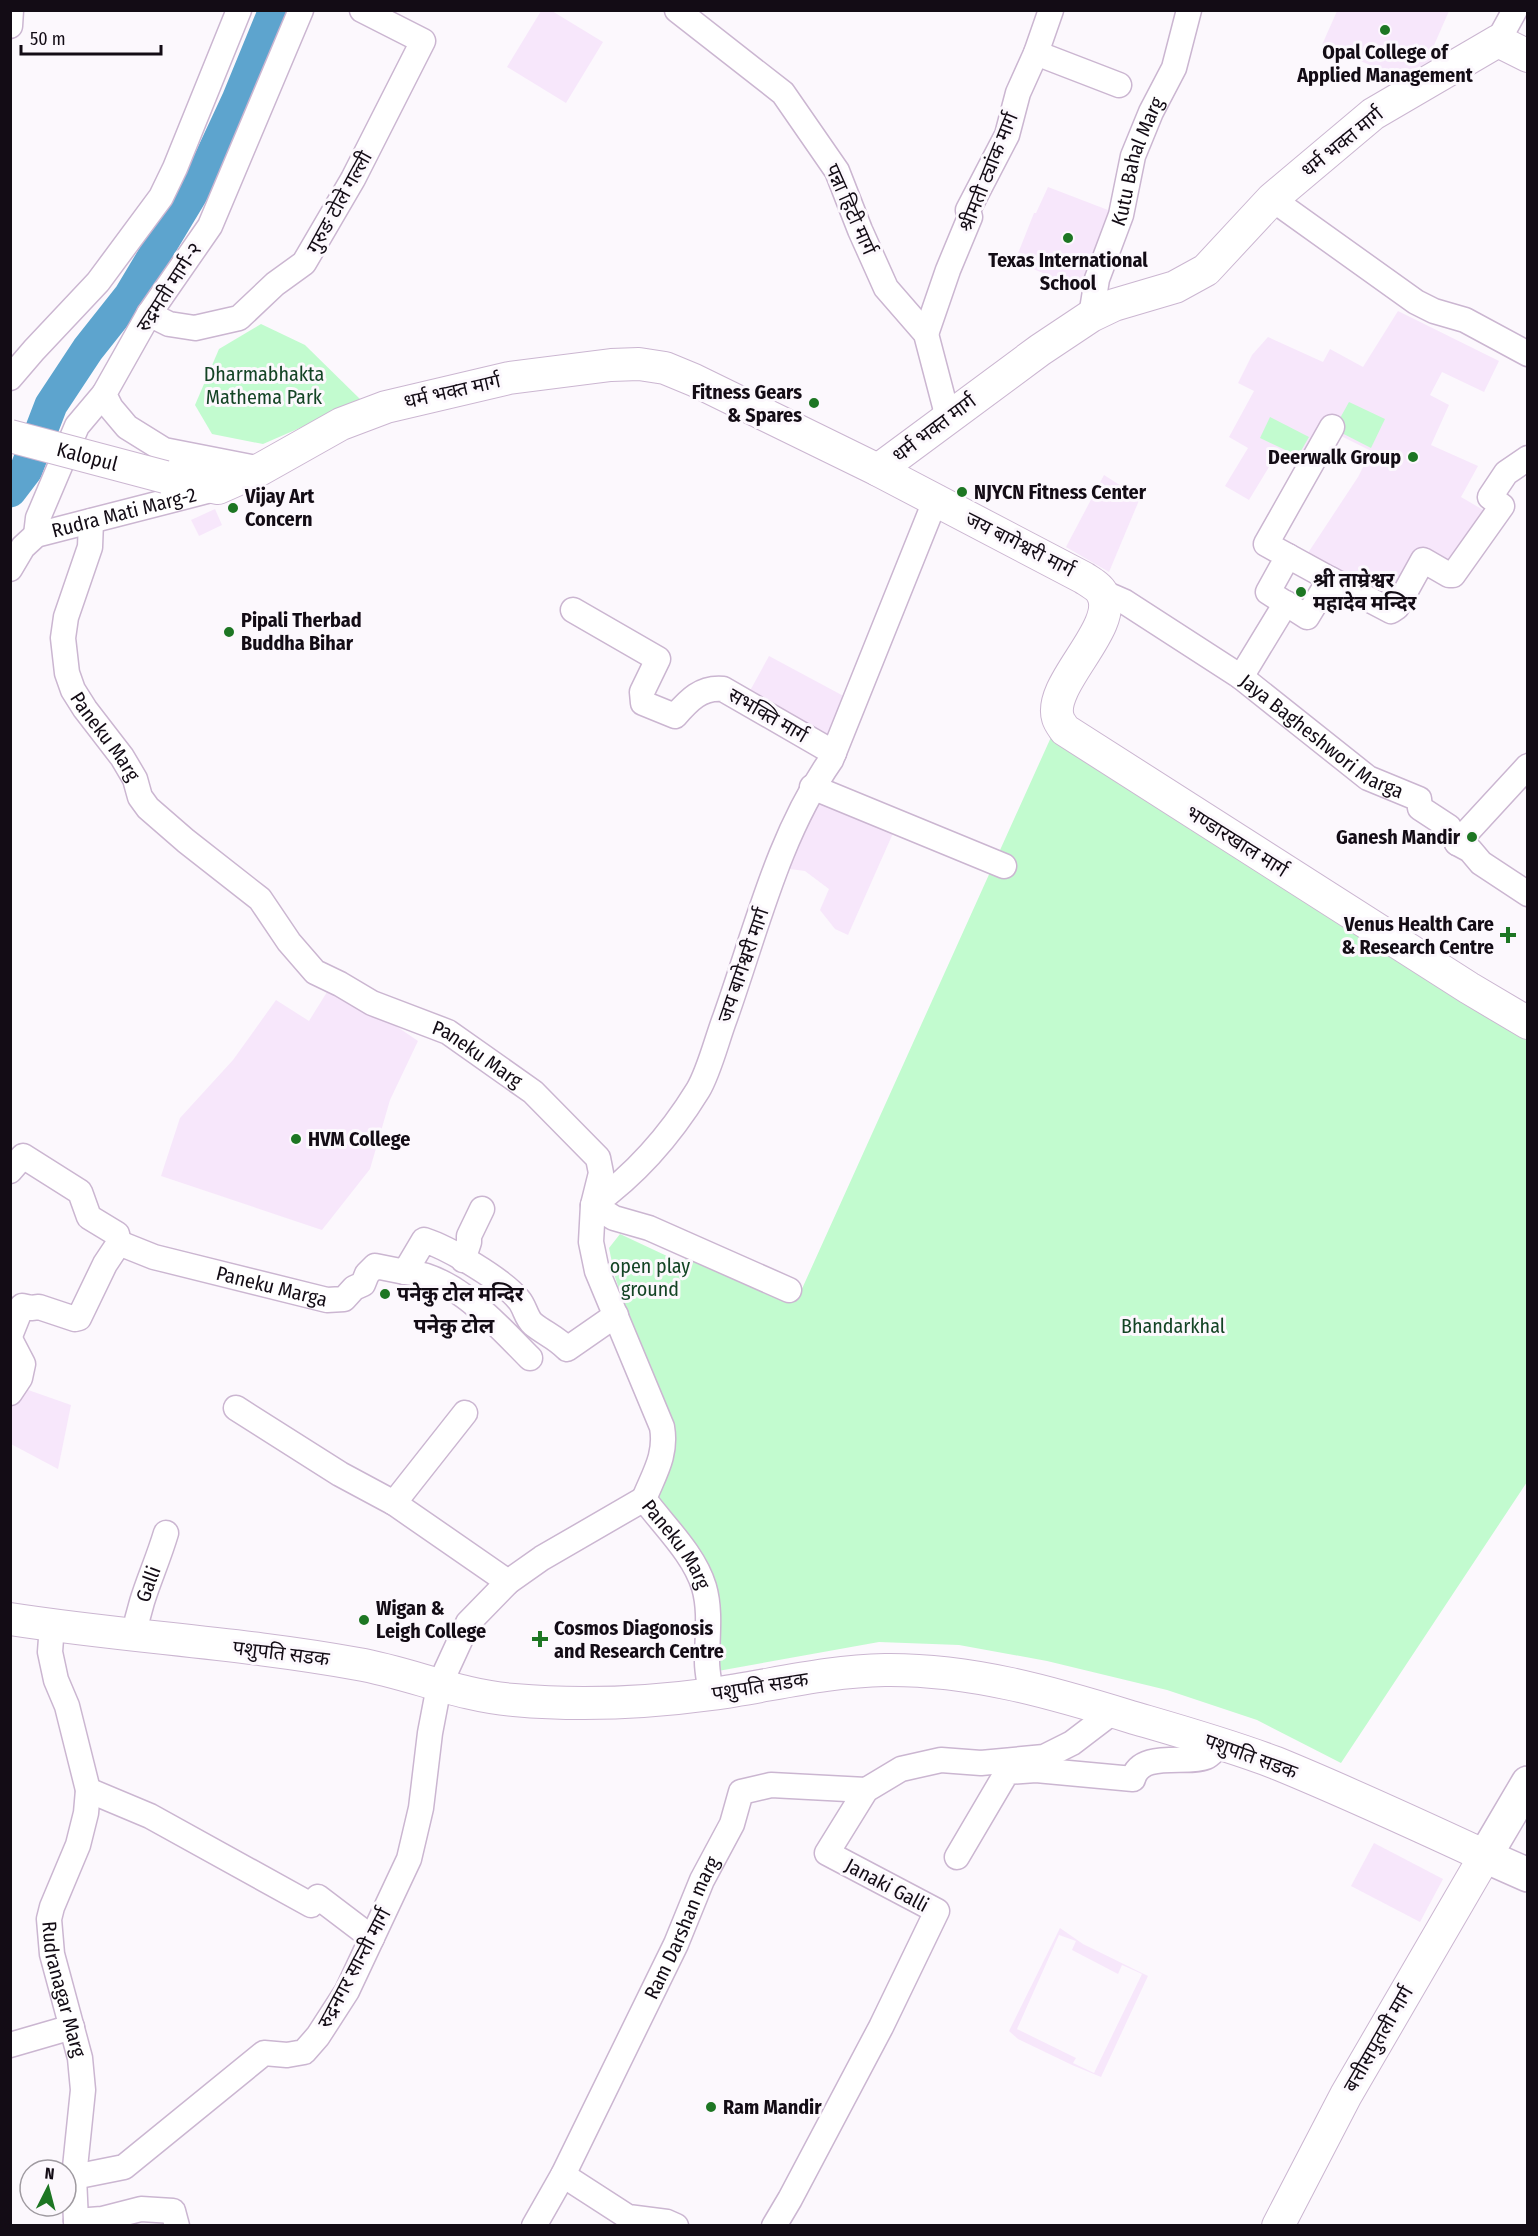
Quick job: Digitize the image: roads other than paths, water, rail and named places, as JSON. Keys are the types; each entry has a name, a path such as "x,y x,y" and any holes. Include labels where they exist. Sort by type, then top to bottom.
{"highway":[{"path":"1527,1784 1485,1856 1527,1875"}],"main road":[{"name":"धर्म भक्त मार्ग","path":"218,488 261,469 341,424 413,399 509,378 611,365 639,364 665,368 694,380 878,470 1040,350 1092,316 1114,305 1175,287 1206,270 1272,199 1373,114 1498,42"},
{"path":"1498,42 1527,56"},
{"name":"Kalopul","path":"10,436 165,477 218,488"},
{"name":"जय बागेश्वरी मार्ग","path":"878,470 1084,578 1104,598"},
{"name":"भण्डारखाल मार्ग","path":"1104,598 1100,625 1067,682 1058,704 1058,718 1065,730 1527,1023"},
{"name":"पशुपति सडक","path":"10,1619 134,1636 296,1654 364,1665 439,1686 511,1700 583,1703 644,1702 711,1694 852,1671 926,1671 973,1675 1020,1685 1114,1711 1272,1762 1364,1800 1485,1856"},
{"name":"बत्तीसपुतली मार्ग","path":"1278,2226 1346,2095 1485,1856"}],"street":[{"path":"10,26 12,10"},
{"path":"11,379 34,350 98,282 161,197 239,10"},
{"name":"रुद्रमती मार्ग-२","path":"36,536 38,518 77,426 104,394 149,314 210,226 301,10"},
{"name":"गुरुङ टोले गल्ली","path":"149,314 169,324 195,328 239,318 274,284 304,263 353,179 423,41 362,10"},
{"name":"पन्ना हिटी मार्ग","path":"677,10 783,93 837,171 886,288 926,334 948,418"},
{"name":"श्रीमती ट्यांक मार्ग","path":"926,334 948,270 970,217 968,210 1007,135 1017,93 1036,53 1051,10"},
{"name":"Kutu Bahal Marg","path":"1092,316 1097,279 1121,215 1133,156 1151,112 1174,68 1190,10"},
{"path":"1498,42 1515,10"},
{"path":"1036,53 1119,85"},
{"path":"1272,199 1416,302 1434,311 1465,320 1527,354"},
{"path":"104,394 111,408 126,427 164,450 261,469"},
{"path":"1332,427 1266,544 1391,611 1397,607 1422,561 1425,560 1449,575 1453,574 1503,506 1490,497 1506,473 1527,458"},
{"name":"Rudra Mati Marg-2","path":"10,569 22,547 36,536 218,488"},
{"name":"जय बागेश्वरी मार्ग","path":"593,1205 610,1193 658,1144 699,1089 747,957 774,873 812,787 831,760 935,501"},
{"name":"Paneku Marg","path":"91,521 90,547 66,617 63,638 67,673 73,690 85,709 123,757 135,779 140,797 148,808 260,899 289,942 315,972 372,1003 448,1032 532,1092 598,1158 600,1173 593,1205 591,1242 597,1271 662,1427 664,1437 660,1462 644,1499 689,1557 704,1588 707,1604 707,1664 711,1694"},
{"path":"1288,556 1268,592 1307,617 1330,579"},
{"name":"Jaya Bagheshwori Marga","path":"1104,598 1125,602 1241,677 1368,778 1419,799 1420,808 1449,827 1457,843 1470,850 1481,863 1527,894"},
{"path":"1241,677 1286,603"},
{"name":"सभक्ति मार्ग","path":"573,610 658,659 642,693 643,703 675,716 690,698 711,688 723,689 834,753"},
{"path":"1457,843 1527,766"},
{"path":"812,787 1004,866"},
{"path":"10,1171 23,1156 80,1192 89,1217 117,1234 119,1243 105,1264 79,1318 75,1319 39,1307 22,1306 10,1338 23,1364 20,1378 10,1394"},
{"path":"593,1205 614,1218 649,1228 789,1290"},
{"path":"463,1260 469,1236 482,1209"},
{"path":"530,1358 474,1302 422,1273 405,1272 424,1240 463,1260 504,1286 520,1301 530,1322 559,1340 567,1349 616,1315"},
{"name":"Paneku Marga","path":"119,1243 153,1257 327,1300 344,1299 350,1295 354,1288 363,1284 367,1274 375,1266 405,1272"},
{"path":"236,1408 340,1474 394,1503 508,1582"},
{"path":"394,1503 465,1413"},
{"name":"रुद्रनगर सान्ती मार्ग","path":"78,2176 124,2167 264,2053 287,2055 304,2052 318,2036 347,1991 410,1859 421,1808 430,1732 439,1686 468,1623 508,1582 542,1558 644,1499"},
{"name":"Galli","path":"134,1636 138,1610 166,1533"},
{"name":"Rudranagar Marg","path":"52,1625 50,1652 56,1680 67,1706 88,1790 86,1813 78,1845 52,1907 50,1919 52,1954 80,2058 83,2090 76,2158"},
{"name":"Janaki Galli","path":"774,2226 881,2027 937,1911 827,1853 867,1790 901,1769 941,1760 981,1763 1044,1757 1072,1743 1114,1711"},
{"path":"957,1857 1007,1772 1036,1770 1133,1779 1134,1774 1147,1763 1206,1757 1220,1745"},
{"name":"Ram Darshan marg","path":"563,2175 676,1944 702,1880 732,1824 741,1792 771,1785 867,1790"},
{"path":"88,1790 150,1816 311,1905 318,1897 372,1938"},
{"path":"10,2045 72,2027"},
{"path":"534,2226 563,2175 628,2217 667,2222 676,2226"},
{"path":"73,2223 141,2210 162,2210 173,2211 177,2226"}],"waterway":[{"path":"10,491 26,470 51,405 88,349 130,296 205,171 238,100 275,10"}],"place":[{"name":"Opal College of Applied Management","path":"1385,30"},
{"name":"Texas International School","path":"1068,238"},
{"name":"Fitness Gears & Spares","path":"814,403"},
{"name":"Deerwalk Group","path":"1413,457"},
{"name":"NJYCN Fitness Center","path":"962,492"},
{"name":"Vijay Art Concern","path":"233,508"},
{"name":"श्री ताम्रेश्वर महादेव मन्दिर","path":"1301,592"},
{"name":"Pipali Therbad Buddha Bihar","path":"229,632"},
{"name":"Ganesh Mandir","path":"1472,837"},
{"name":"Venus Health Care & Research Centre","path":"1508,935"},
{"name":"HVM College","path":"296,1139"},
{"name":"पनेकु टोल मन्दिर","path":"385,1294"},
{"name":"Wigan & Leigh College","path":"364,1620"},
{"name":"Cosmos Diagonosis and Research Centre","path":"540,1639"},
{"name":"Ram Mandir","path":"711,2107"}],"district":[{"name":"पनेकु टोल","path":"454,1326"}],"park label":[{"name":"Dharmabhakta Mathema Park","path":"264,386"},
{"name":"open play ground","path":"650,1278"},
{"name":"Bhandarkhal","path":"1173,1326"}]}
